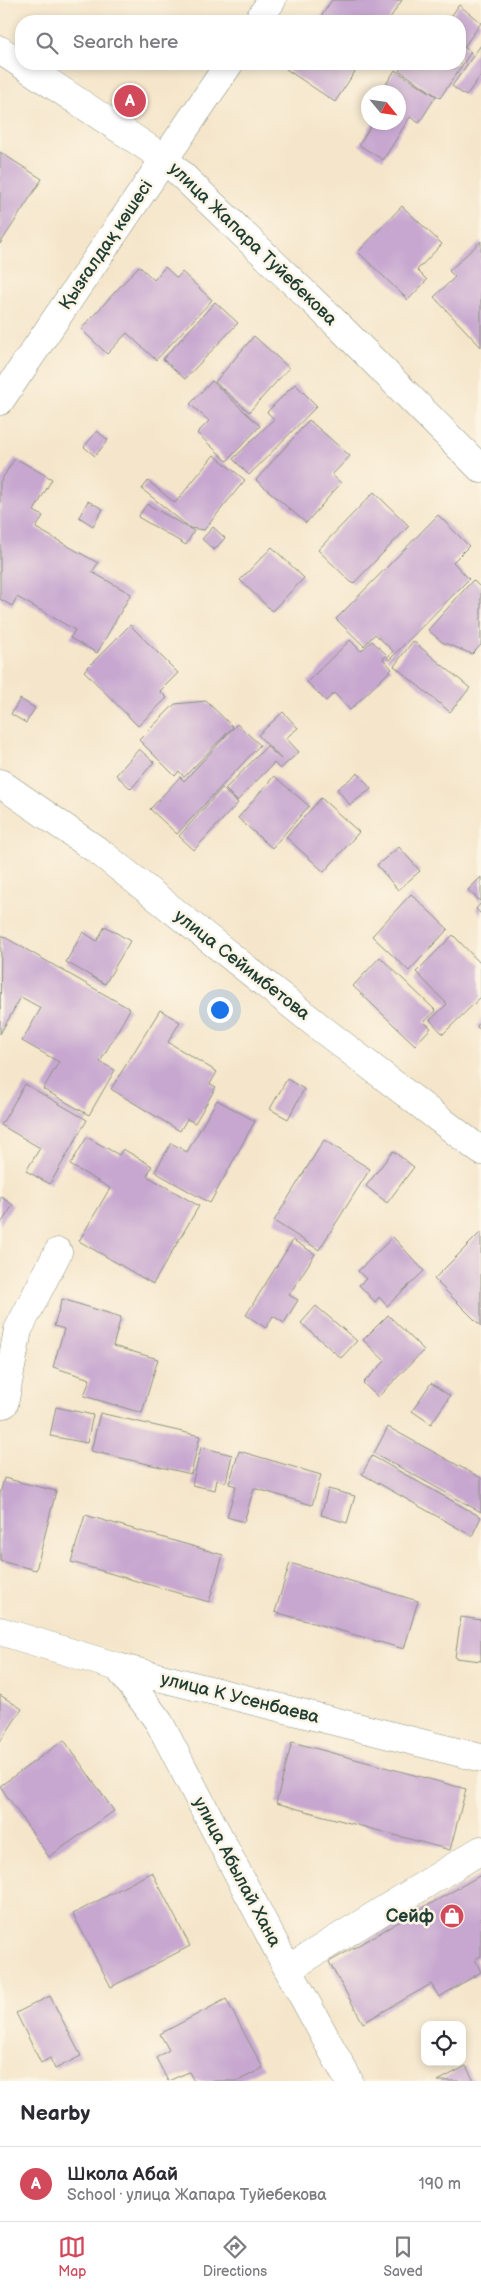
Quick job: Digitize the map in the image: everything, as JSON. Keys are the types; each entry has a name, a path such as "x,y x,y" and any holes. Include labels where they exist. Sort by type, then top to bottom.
{"street":[{"path":"262,15 272,0"},
{"name":"улица Жапара Туйебекова","path":"0,50 15,60"},
{"name":"улица Жапара Туйебекова","path":"30,70 165,159 342,329 481,469"},
{"name":"Қызғалдақ көшесі","path":"0,401 225,70"},
{"name":"улица Сейимбетова","path":"0,783 101,853 481,1151"},
{"path":"4,1404 9,1329 58,1252"},
{"name":"улица К Усенбаева","path":"0,1631 118,1667 481,1758"},
{"name":"улица Абылай Хана","path":"118,1667 159,1722 288,1969 349,2081"},
{"path":"288,1969 481,1850"}],"building":[{"path":"332,0 402,0 392,15 322,15"},
{"path":"459,5 481,23 466,44 466,15 452,15"},
{"path":"481,45 481,75 466,96 452,86 463,70 466,70 466,66"},
{"path":"466,48 471,52 466,59"},
{"path":"287,70 356,70 335,102"},
{"path":"395,70 436,96 419,123 410,117 406,123 406,85 385,85"},
{"path":"399,70 459,70 440,98"},
{"path":"368,130 402,130 383,160 359,145"},
{"path":"0,152 42,179 0,244"},
{"path":"402,206 442,244 417,270 427,280 408,300 358,252"},
{"path":"481,241 481,347 434,297 455,277 449,271"},
{"path":"139,266 154,280 165,267 177,278 182,272 212,300 156,360 127,333 107,354 81,329"},
{"path":"215,302 238,323 185,379 163,359"},
{"path":"254,336 289,368 249,412 215,382"},
{"path":"212,381 260,426 227,461 197,433 209,421 190,404"},
{"path":"295,384 317,406 249,475 233,459 274,419 267,412"},
{"path":"309,420 350,456 332,475 341,483 306,523 256,480"},
{"path":"97,431 108,440 95,456 84,447"},
{"path":"214,455 245,480 204,530 190,528 142,489 148,481 175,503"},
{"path":"15,458 52,479 34,511 43,516 36,528 98,563 92,572 131,594 97,653 70,638 75,630 17,597 12,606 0,599 0,482"},
{"path":"374,492 409,526 353,584 318,550"},
{"path":"88,501 103,509 93,526 79,517"},
{"path":"147,504 194,531 186,545 138,517"},
{"path":"438,515 469,546 453,562 469,579 389,660 387,658 393,651 375,634 364,646 336,619"},
{"path":"213,527 225,538 214,550 202,539"},
{"path":"272,547 304,578 272,611 240,580"},
{"path":"473,580 481,588 481,645 472,654 442,642 428,630"},
{"path":"130,625 178,673 160,691 167,698 138,726 84,671"},
{"path":"350,640 361,651 372,641 387,655 383,659 392,669 350,710 334,693 326,701 307,682"},
{"path":"413,641 470,688 450,712 394,666"},
{"path":"20,699 35,708 26,723 11,714"},
{"path":"206,701 233,727 184,777 179,771 175,776 139,740 175,704"},
{"path":"283,712 298,728 286,738 299,752 280,769 274,763 237,801 225,789 267,746 281,759 258,735"},
{"path":"237,724 260,745 177,834 150,809 180,777 184,781"},
{"path":"139,749 154,762 131,789 116,775"},
{"path":"358,773 371,789 350,805 337,789"},
{"path":"274,776 309,806 272,848 238,818"},
{"path":"222,788 238,803 194,850 179,836"},
{"path":"321,798 359,832 324,872 286,837"},
{"path":"399,847 420,871 398,890 377,865"},
{"path":"481,877 481,902 468,890"},
{"path":"411,894 448,929 409,971 372,936"},
{"path":"481,903 481,914 476,909"},
{"path":"105,926 130,941 105,984 66,962 83,932 97,941"},
{"path":"1,935 130,1009 100,1062 115,1070 89,1115 43,1089 59,1062 22,1041 41,1008 21,997 0,1034"},
{"path":"453,935 481,964 481,997 443,1034 430,1020 447,1004 416,972"},
{"path":"380,957 436,1011 424,1022 431,1028 415,1045 353,986"},
{"path":"160,1010 180,1022 168,1042 217,1072 210,1084 216,1087 195,1123 187,1119 180,1131 111,1089"},
{"path":"481,1018 481,1030 477,1027"},
{"path":"287,1079 304,1089 288,1119 270,1109"},
{"path":"25,1084 87,1120 50,1184 26,1171 40,1148 1,1125"},
{"path":"217,1100 255,1121 210,1203 155,1172 171,1143 187,1152"},
{"path":"87,1137 119,1155 123,1149 152,1166 147,1176 199,1206 153,1284 79,1241 110,1188 70,1165"},
{"path":"324,1140 370,1169 319,1250 274,1221"},
{"path":"393,1151 414,1167 387,1203 366,1186"},
{"path":"0,1196 13,1205 0,1225"},
{"path":"481,1232 481,1326 434,1279"},
{"path":"393,1237 424,1271 387,1306 379,1297 375,1302 359,1285 366,1279 358,1271"},
{"path":"293,1240 315,1254 289,1295 298,1300 284,1323 273,1316 266,1328 246,1315"},
{"path":"62,1299 121,1317 113,1346 158,1359 142,1413 84,1396 90,1379 53,1367 64,1329 54,1326"},
{"path":"316,1306 357,1341 341,1358 301,1323"},
{"path":"388,1315 424,1350 378,1397 363,1383 385,1361 363,1340"},
{"path":"431,1383 450,1396 431,1424 412,1411"},
{"path":"56,1407 93,1415 87,1443 50,1436"},
{"path":"100,1413 200,1436 191,1474 91,1451"},
{"path":"388,1427 481,1478 481,1512 374,1453"},
{"path":"201,1447 232,1455 226,1482 217,1480 215,1490 192,1485"},
{"path":"239,1451 321,1475 312,1505 254,1488 244,1522 227,1517 236,1486 229,1484"},
{"path":"372,1456 481,1517 472,1536 362,1474"},
{"path":"4,1478 56,1491 36,1570 0,1561 0,1494"},
{"path":"328,1489 355,1496 347,1523 321,1515"},
{"path":"85,1515 223,1555 209,1602 71,1562"},
{"path":"290,1563 418,1601 404,1649 275,1612"},
{"path":"461,1617 481,1620 481,1661 455,1658"},
{"path":"0,1695 22,1709 0,1742"},
{"path":"64,1740 114,1811 49,1857 0,1786"},
{"path":"292,1742 466,1789 450,1850 276,1803"},
{"path":"152,1872 190,1946 111,1987 73,1914"},
{"path":"481,1875 481,1956 475,1959 481,1972 439,1997 431,1984 363,2023 329,1962"},
{"path":"50,1996 81,2056 55,2069 50,2058 41,2063 16,2013"},
{"path":"226,1999 263,2068 238,2081 194,2081 189,2072 168,2081 156,2058 169,2050 160,2034"},
{"path":"466,2066 474,2081 438,2081"}],"place":[{"name":"Школа Абай","path":"130,101"},
{"name":"Сейф","path":"452,1916"}]}
